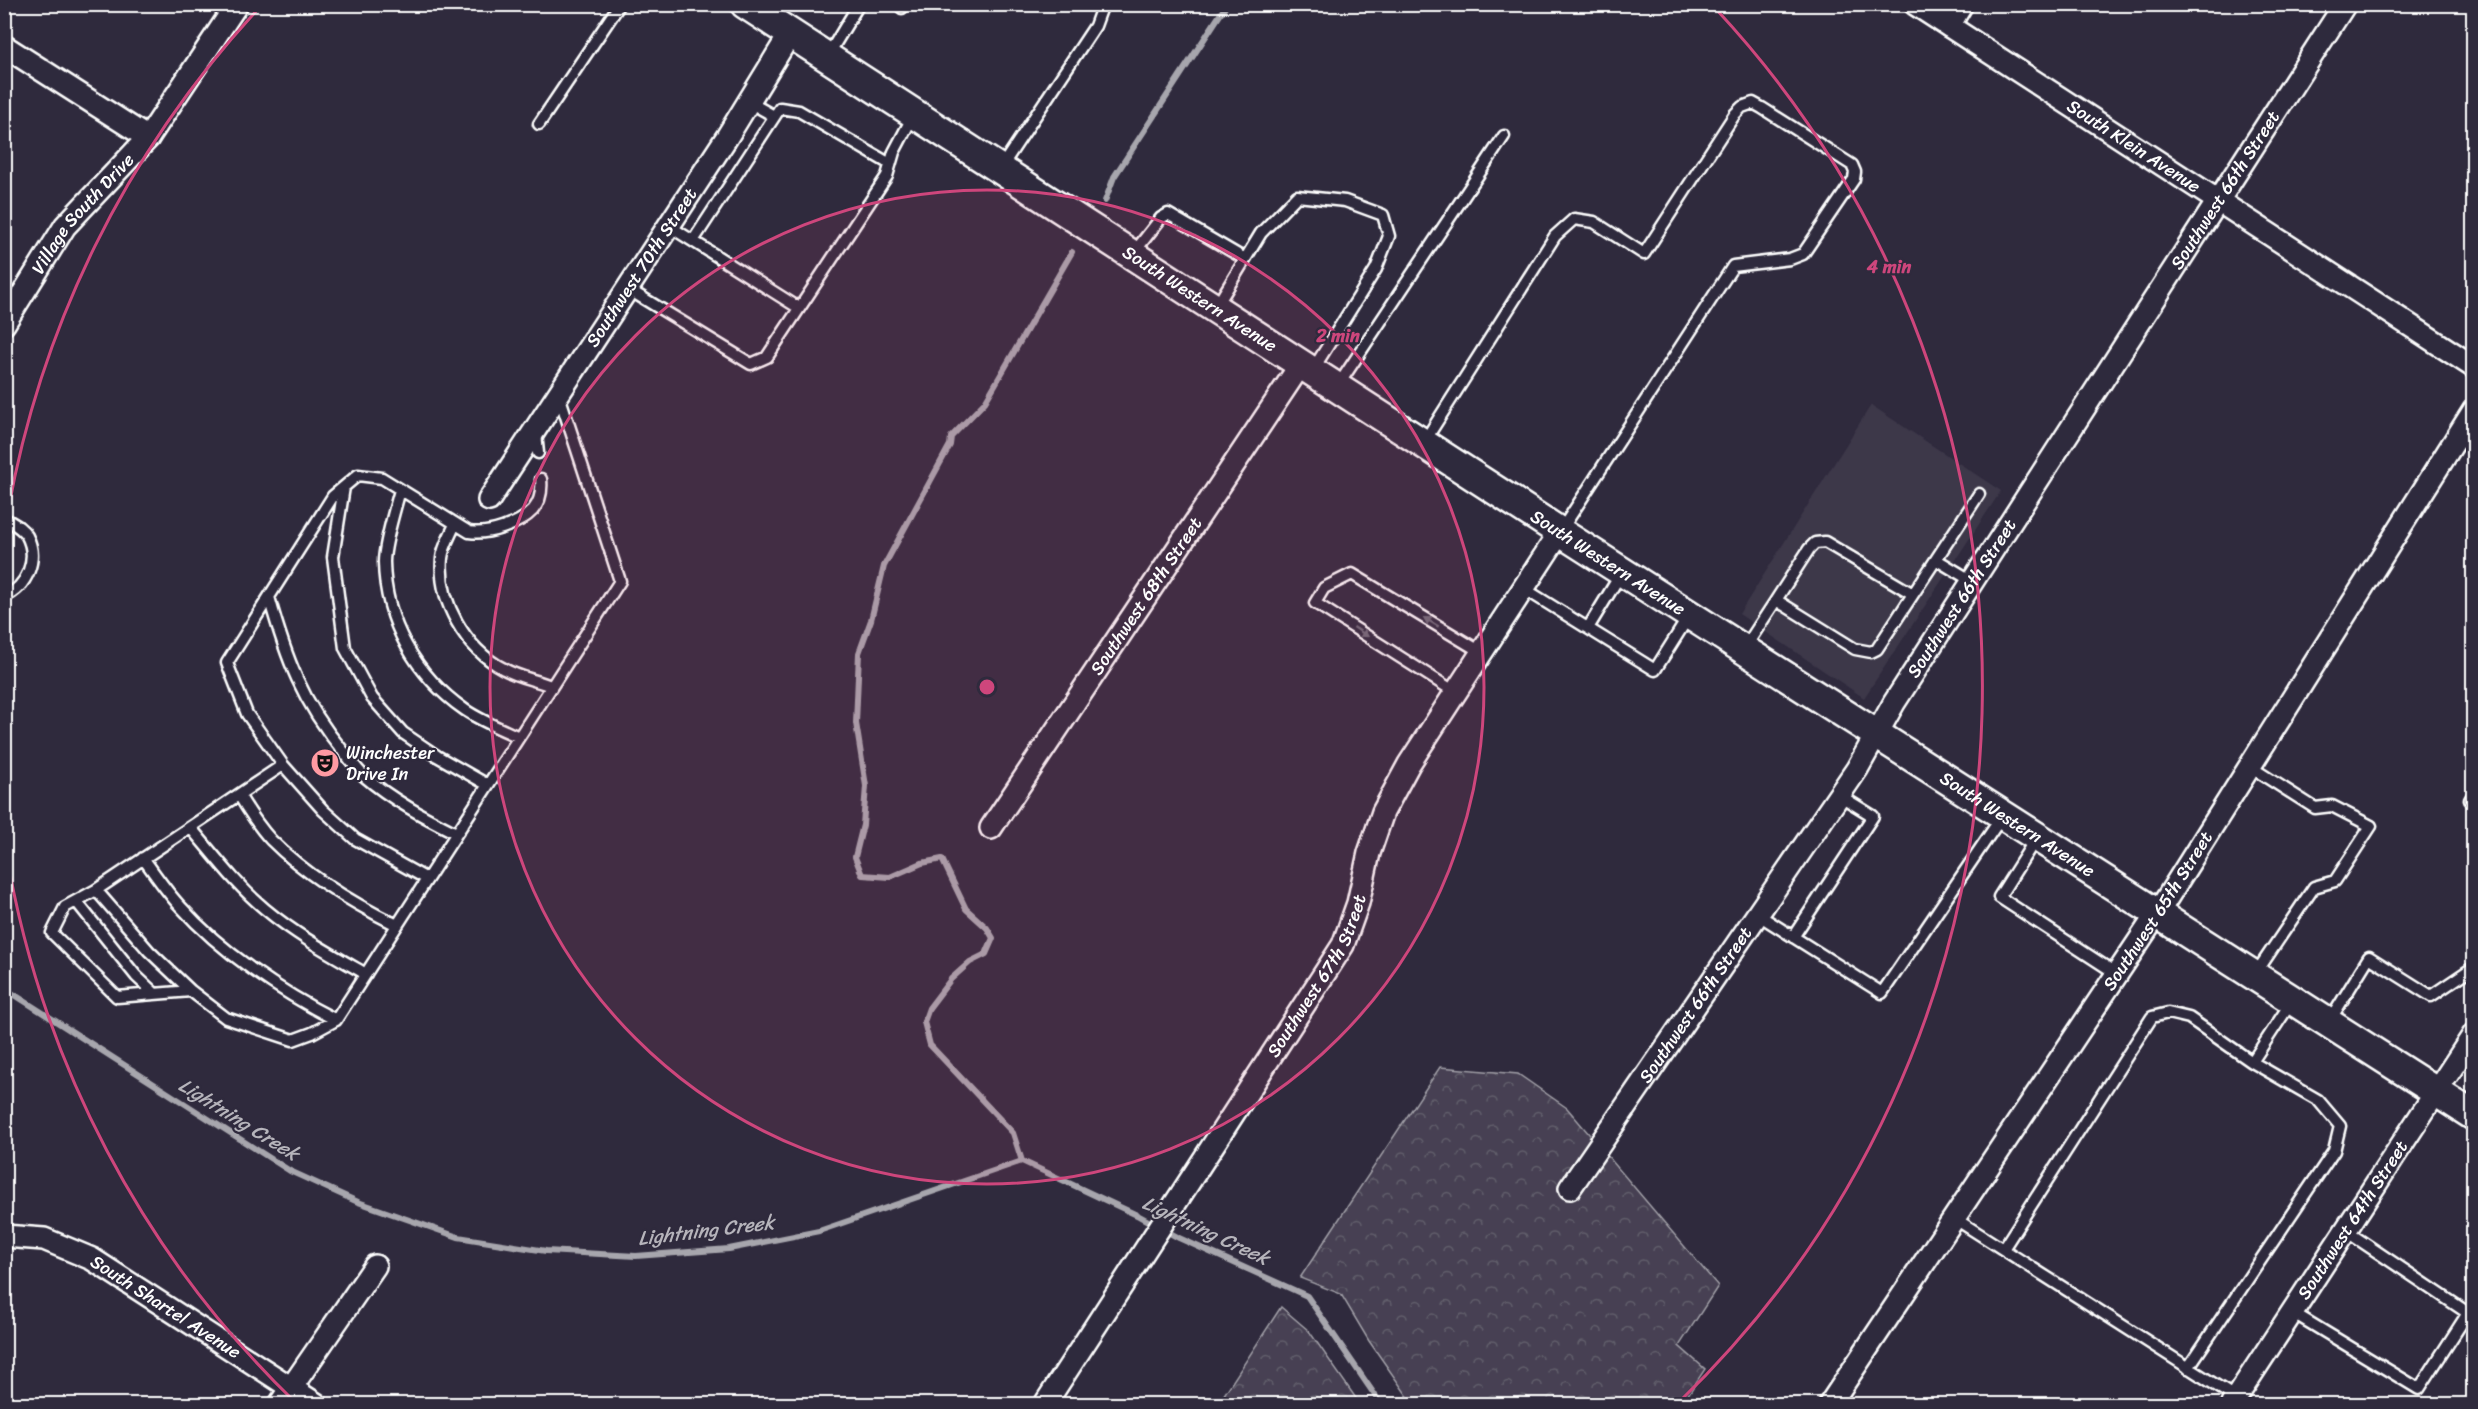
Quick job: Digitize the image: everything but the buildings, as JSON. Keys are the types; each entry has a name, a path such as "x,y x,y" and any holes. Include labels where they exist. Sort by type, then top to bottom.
{"main road":[{"name":"South Western Avenue","path":"745,4 1560,532 2474,1116"}],"street":[{"name":"Village South Drive","path":"4,324 65,226 148,138 237,4"},
{"name":"South Klein Avenue","path":"1916,4 2474,367"},
{"path":"1949,26 1962,4"},
{"name":"Southwest 66th Street","path":"1570,1188 1839,795 1894,703 1972,581 2345,4"},
{"name":"Southwest 70th Street","path":"489,500 749,102 790,33"},
{"name":"Village South Drive","path":"4,46 148,138"},
{"name":"Southwest 68th Street","path":"991,828 1306,368"},
{"name":"Southwest 65th Street","path":"1830,1404 2157,914 2474,410"},
{"name":"Southwest 67th Street","path":"1045,1404 1343,945 1358,903 1369,853 1383,812 1409,764 1560,532"},
{"name":"Southwest 64th Street","path":"2234,1401 2474,1034"},
{"name":"South Shartel Avenue","path":"8,1244 44,1239 92,1259 285,1396 316,1404"},
{"path":"285,1396 375,1266"}],"lane":[{"path":"539,124 620,4"},
{"path":"826,57 860,4"},
{"path":"898,4 902,8 904,4"},
{"path":"1000,170 1095,26 1103,4"},
{"path":"749,102 774,116"},
{"path":"1423,443 1555,236 1574,219 1586,219 1644,254 1735,114 1742,107 1753,104 1762,108 1852,165 1855,172 1854,179 1803,254 1790,259 1733,266 1560,532"},
{"path":"693,241 780,108 799,111 890,164"},
{"path":"628,289 751,364 767,357 887,176 894,152 915,114"},
{"path":"1336,387 1504,136"},
{"path":"1215,309 1261,233 1297,196 1346,201 1383,215 1389,236 1376,269 1306,368"},
{"path":"1132,255 1161,218 1168,214 1245,259"},
{"path":"669,226 800,308"},
{"path":"96,890 149,951 191,991 226,1018 292,1040 312,1033 336,1020 620,581 559,395"},
{"path":"536,430 538,453"},
{"path":"427,879 355,839 323,810 283,765 247,714 227,663 333,496 358,475 382,478 468,532 481,534 514,523 534,509 542,491 541,479"},
{"path":"344,487 333,557 345,648 372,698 403,733 436,756 488,784"},
{"path":"400,490 384,560 392,618 412,658 434,685 466,711 519,737"},
{"path":"1776,600 1855,649 1871,652 1877,649 1978,494"},
{"path":"4,518 19,527 27,536 31,553 30,568 24,581 15,592 4,597"},
{"path":"455,524 442,557 444,591 456,622 477,649 503,669 551,686"},
{"path":"1744,649 1815,543 1825,542 1913,594"},
{"path":"1937,560 1972,581"},
{"path":"1588,628 1622,571"},
{"path":"1455,692 1315,603 1324,588 1352,574 1481,652"},
{"path":"1523,588 1655,670 1690,615"},
{"path":"269,597 284,650 304,696 330,735 371,782 399,803 456,833"},
{"path":"191,991 117,997 52,933 65,908 96,890 283,765"},
{"path":"2249,766 2314,808 2332,806 2371,826 2335,881 2314,887 2254,976"},
{"path":"2474,794 2470,800 2474,803"},
{"path":"238,795 270,839 309,873 352,902 397,925"},
{"path":"1793,937 1873,816 1839,795"},
{"path":"1757,914 1882,993 2003,815"},
{"path":"190,827 223,868 264,908 304,939 366,974"},
{"path":"2037,837 1999,897 2116,974"},
{"path":"143,858 180,906 218,942 293,998 336,1020"},
{"path":"76,901 136,976 155,994"},
{"path":"2328,1023 2369,957 2431,996 2474,967"},
{"path":"2252,1062 2292,1000"},
{"path":"2003,1249 2152,1017 2168,1013 2189,1018 2252,1062 2318,1100 2340,1126 2334,1151 2188,1368"},
{"path":"1954,1218 2188,1368 2234,1401"},
{"path":"2292,1312 2419,1389 2468,1313 2346,1231"}],"shaded area":[{"path":"1871,405 2001,491 1864,698 1739,614"}],"green space":[{"path":"1440,1067 1518,1074 1567,1108 1718,1286 1679,1346 1705,1369 1682,1404 1413,1404 1369,1341 1341,1294 1300,1278"},
{"path":"1281,1307 1309,1331 1360,1404 1218,1404"}],"waterway":[{"path":"1105,201 1114,177 1227,4"},
{"path":"1022,1161 1013,1133 930,1045 924,1022 929,1008 951,979 970,962 986,954 993,938 987,928 966,909 942,859 922,863 890,877 862,875 855,857 863,825 866,786 856,723 859,653 871,620 884,566 950,445 951,437 985,402 1072,252"},
{"name":"Lightning Creek","path":"4,988 290,1171 358,1202 458,1237 546,1251 636,1256 729,1249 819,1231 1022,1161 1139,1216 1179,1238 1307,1296 1381,1404"}],"place":[{"name":"Winchester Drive In","path":"325,763"}]}
